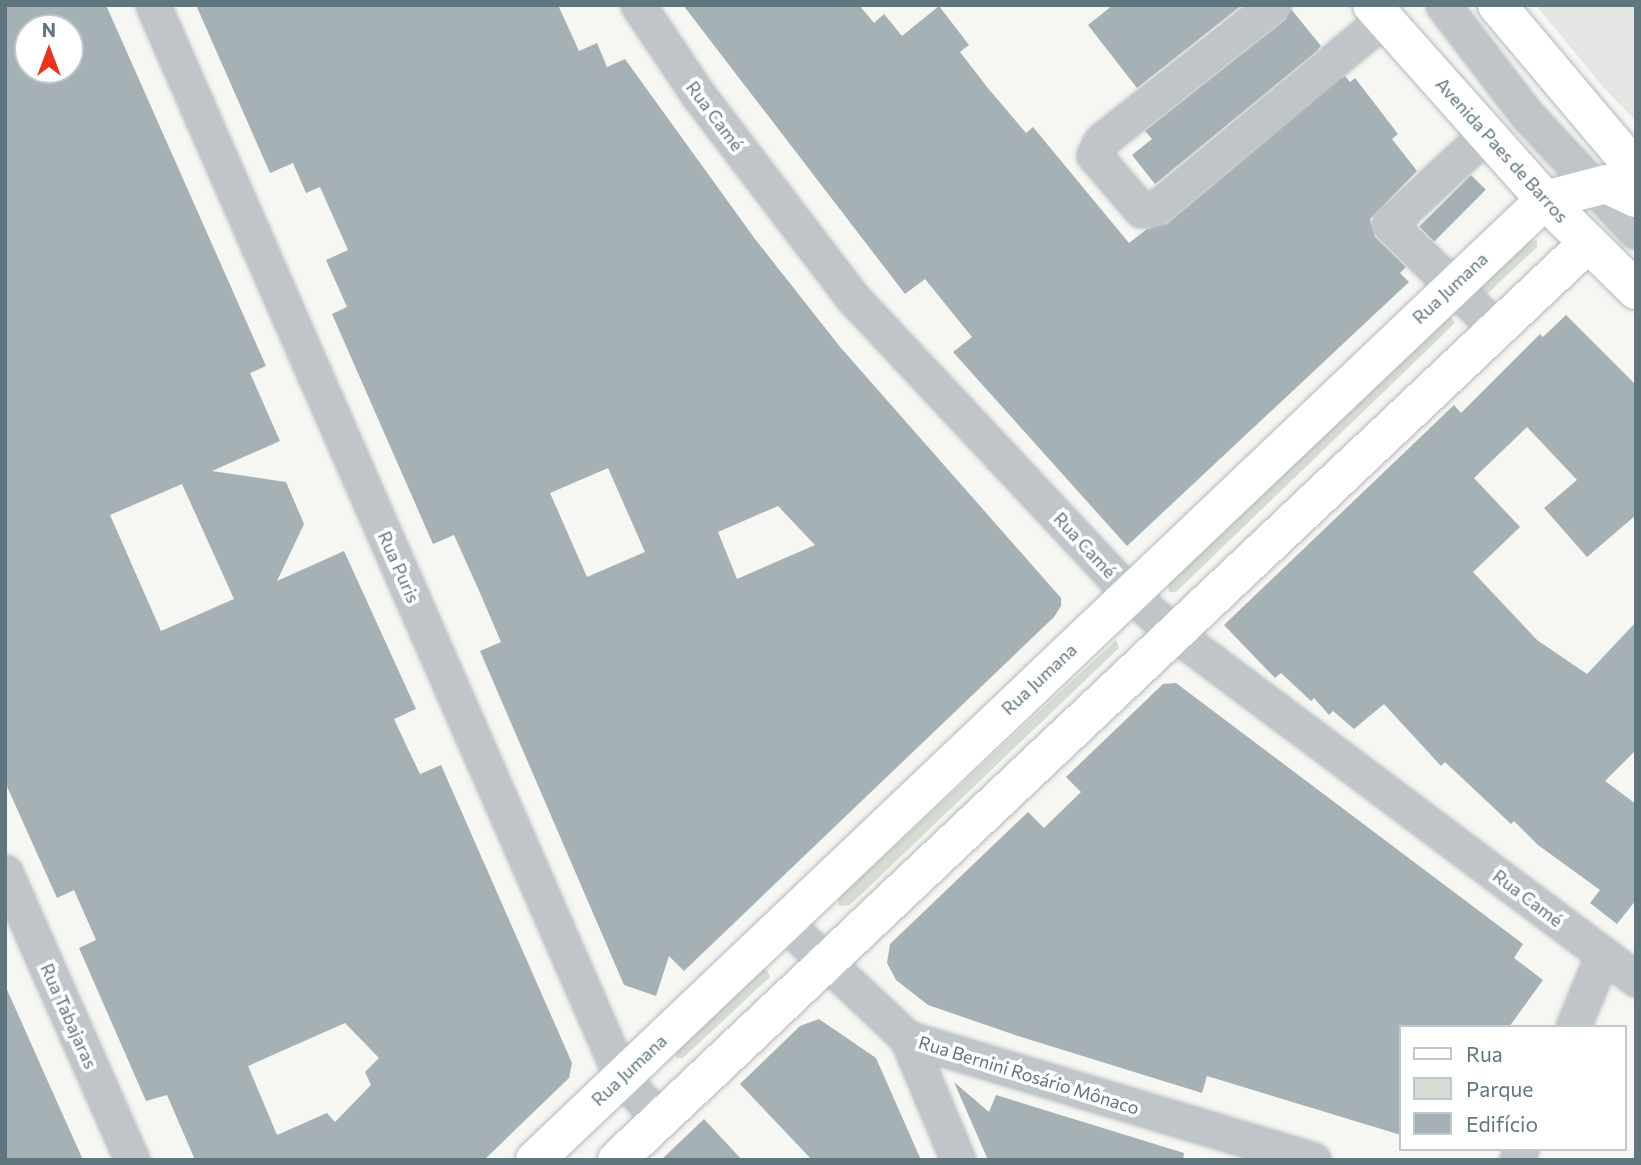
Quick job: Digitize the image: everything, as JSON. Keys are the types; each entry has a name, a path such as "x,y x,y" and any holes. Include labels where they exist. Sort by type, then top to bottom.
{"main road":[{"path":"1497,5 1636,170"},
{"name":"Avenida Paes de Barros","path":"1378,12 1545,200 1636,290"},
{"path":"1545,200 1606,184 1636,198"},
{"name":"Rua Jumana","path":"535,1160 1452,285 1545,200"},
{"path":"617,1160 1587,244"}],"street":[{"name":"Rua Puris","path":"153,5 622,1077 660,1119"},
{"name":"Rua Camé","path":"638,5 699,96 853,298 1129,593 1174,633 1636,979"},
{"path":"1273,5 1101,141 1094,155 1141,210 1155,209 1329,65 1378,12"},
{"path":"1443,5 1528,116 1636,232"},
{"path":"1486,134 1389,224 1497,329"},
{"name":"Rua Tabajaras","path":"5,872 132,1160"},
{"name":"Rua Bernini Rosário Mônaco","path":"785,923 907,1038 1313,1160"},
{"path":"1574,1025 1603,954"},
{"path":"907,1038 958,1160"}],"shaded area":[{"path":"1536,5 1636,5 1636,121 1604,88"}],"green space":[{"path":"1537,240 1537,247 1485,296 1478,289 1530,241"},
{"path":"1449,316 1455,322 1451,327 1176,592 1169,592 1168,585"},
{"path":"1116,640 1119,648 850,905 839,906 838,899"},
{"path":"761,970 767,970 770,977 683,1058 676,1058 676,1051"}],"building":[{"path":"5,5 106,5 266,366 250,373 280,441 212,471 286,482 304,524 277,581 344,551 416,709 394,719 420,774 441,765 572,1063 569,1078 484,1160 195,1160 167,1095 146,1101 79,948 96,940 74,890 57,898 5,782","holes":["182,484 234,599 161,631 110,515","345,1023 379,1058 365,1072 371,1085 335,1122 327,1113 277,1135 248,1066"]},
{"path":"196,5 558,5 579,51 597,43 607,67 625,59 755,239 841,348 1061,598 1061,606 1054,617 684,971 669,956 656,996 624,985 480,651 501,642 480,593 454,535 433,544 332,314 347,307 326,260 348,250 320,187 306,193 293,163 270,173","holes":["608,468 645,552 587,577 550,493","778,506 815,545 737,579 718,532"]},
{"path":"683,5 859,5 874,23 884,14 902,36 939,6 969,45 960,52 987,87 1026,133 1033,127 1129,243 1147,229 1167,224 1341,78 1345,76 1350,82 1355,78 1398,134 1392,139 1417,171 1370,219 1375,237 1406,267 1400,273 1409,282 1127,546 953,352 972,337 925,279 905,294"},
{"path":"1113,5 1242,5 1137,88 1088,25"},
{"path":"1291,9 1321,46 1155,184 1132,155 1152,139 1145,131 1285,20"},
{"path":"1471,175 1486,190 1434,241 1419,227"},
{"path":"1566,315 1636,385 1636,515 1587,557 1544,508 1577,480 1527,427 1474,478 1520,527 1473,572 1537,640 1587,674 1636,622 1636,750 1605,781 1636,804 1636,900 1617,924 1590,903 1600,890 1538,845 1514,821 1511,824 1445,762 1441,766 1384,704 1354,729 1333,711 1329,715 1314,698 1311,701 1281,673 1275,678 1224,625 1454,405 1461,413 1540,334 1543,337"},
{"path":"1176,683 1523,944 1514,958 1543,980 1510,1025 1400,1025 1400,1135 1207,1076 1202,1093 1018,1036 928,1005 896,980 887,963 890,944 1028,812 1044,828 1081,792 1066,777 1163,684"},
{"path":"5,985 49,1084 83,1160 5,1160"},
{"path":"819,1019 876,1058 921,1160 812,1160 740,1084 800,1026"},
{"path":"954,1082 989,1112 996,1095 1184,1153 1183,1160 988,1160"},
{"path":"704,1119 742,1160 661,1160"}]}
